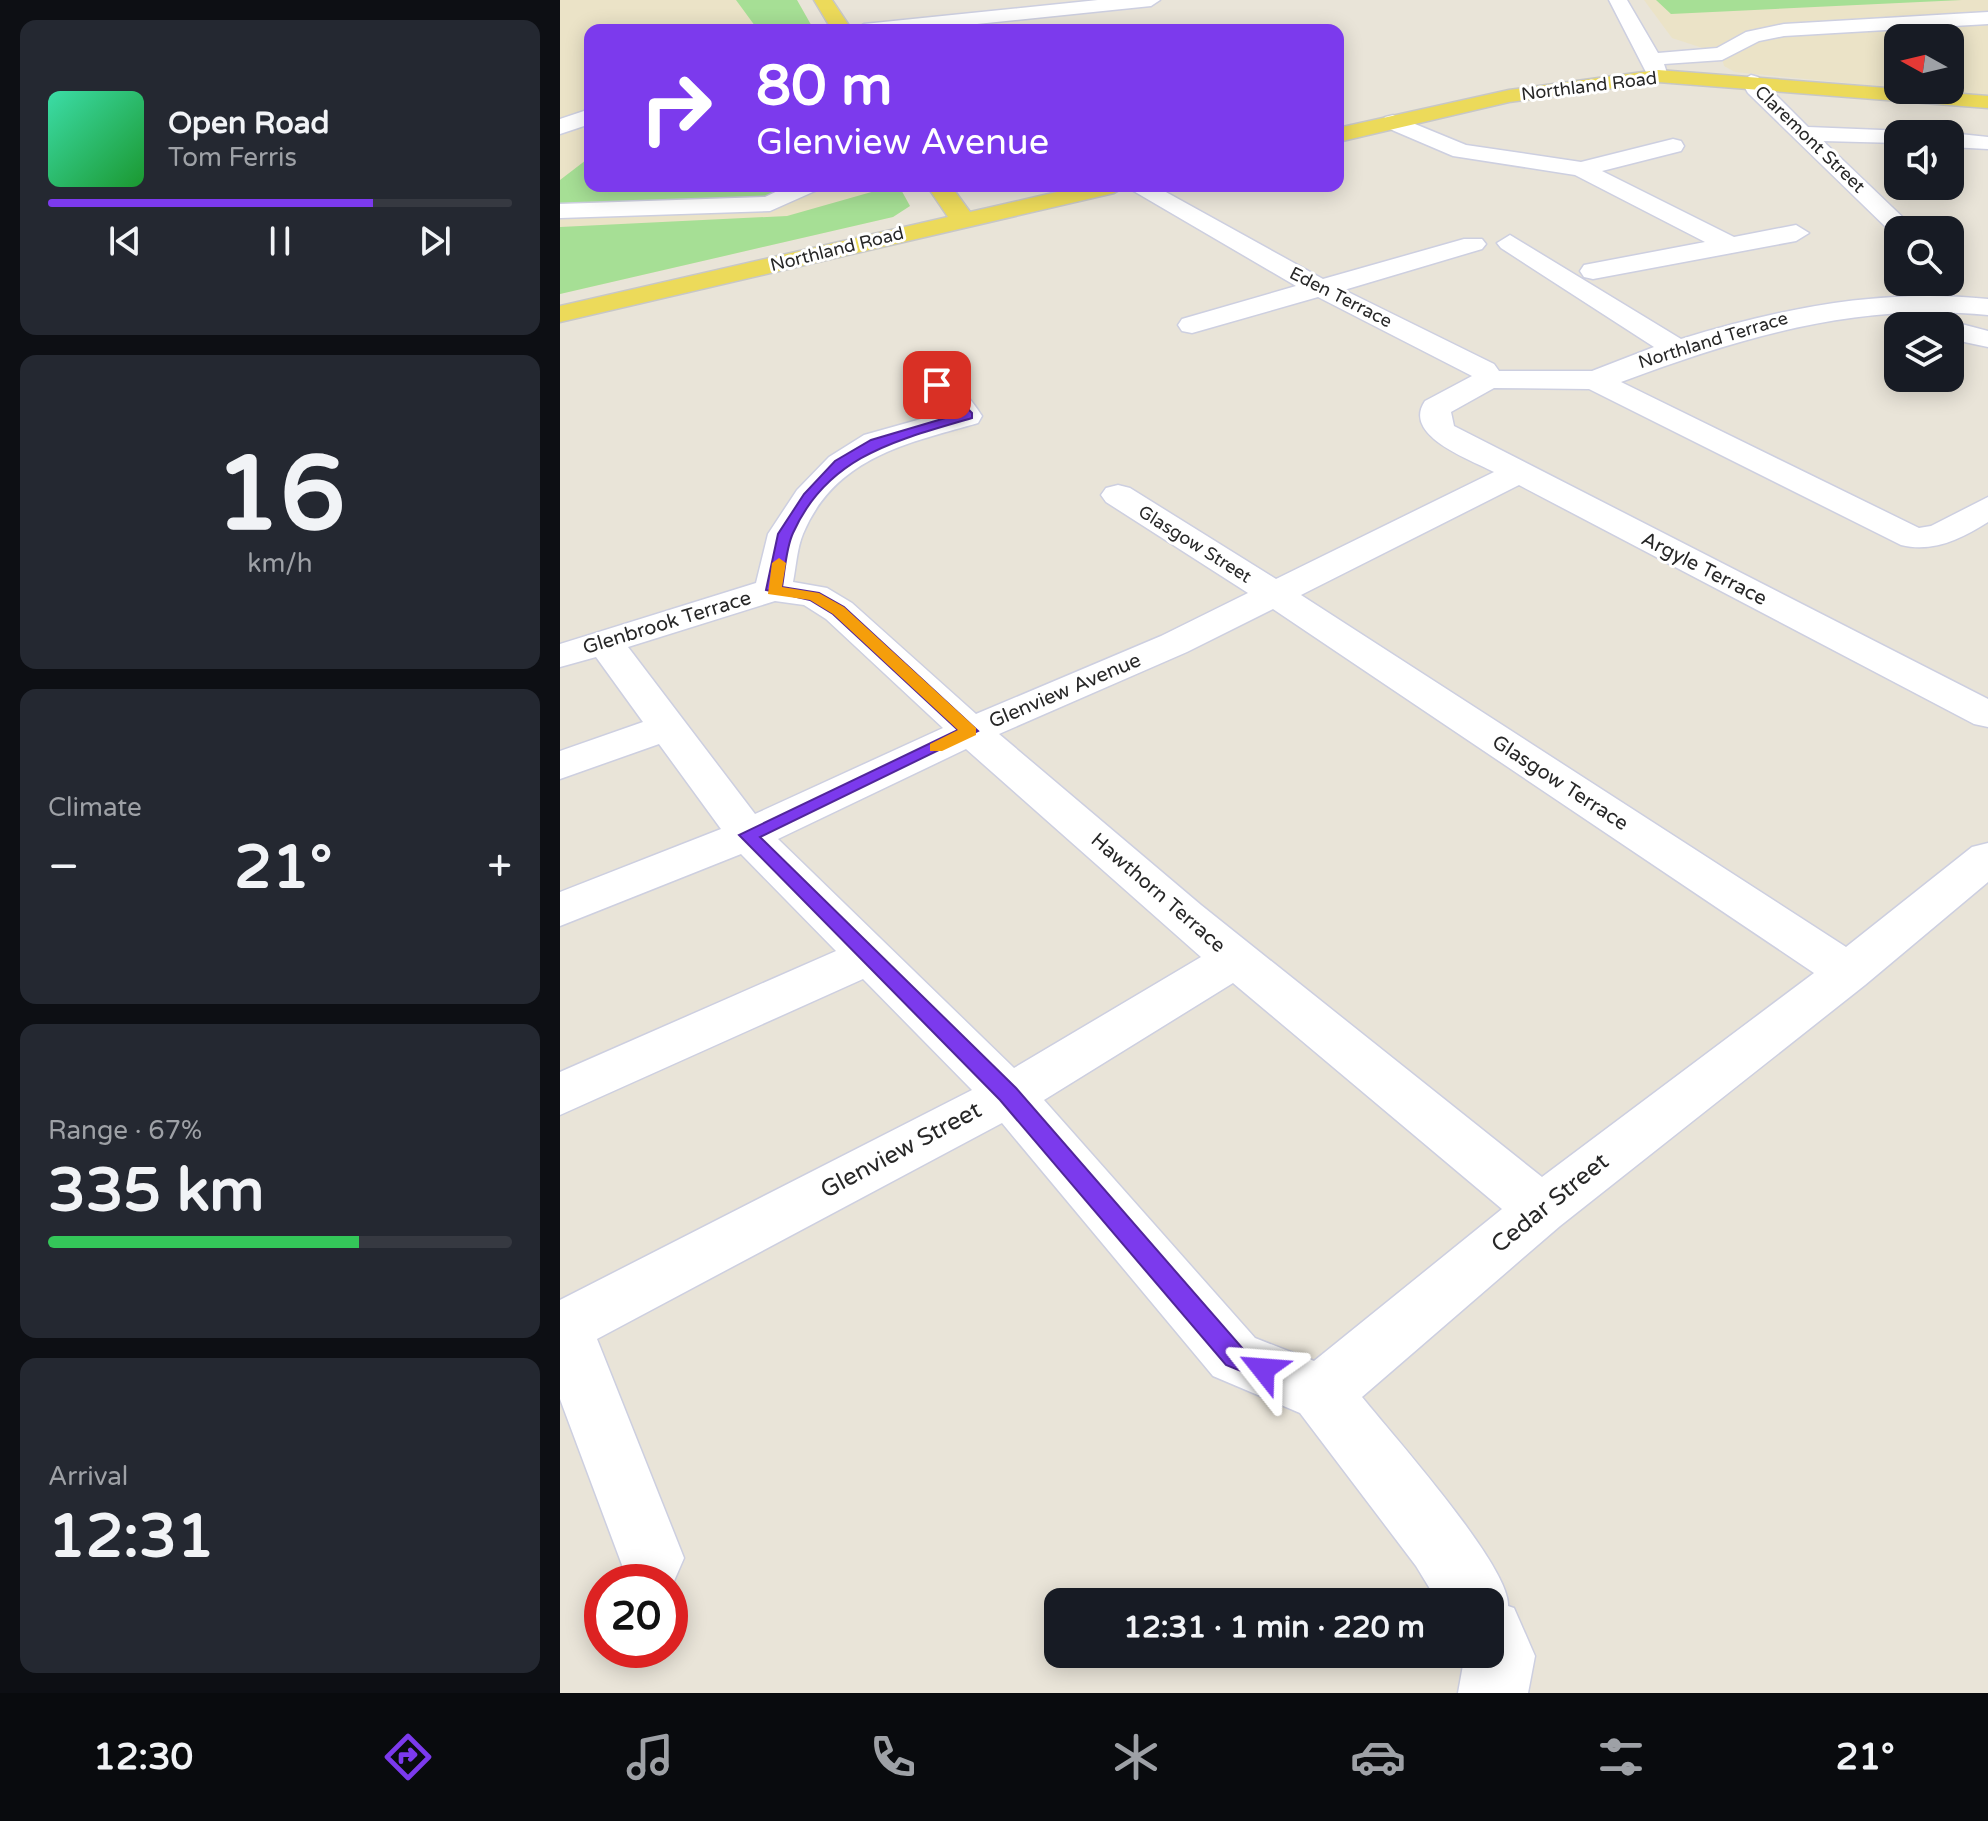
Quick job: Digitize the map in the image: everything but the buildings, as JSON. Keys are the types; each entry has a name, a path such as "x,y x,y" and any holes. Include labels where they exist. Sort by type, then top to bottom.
{"main road":[{"path":"823,0 838,24"},
{"name":"Northland Road","path":"1344,134 1655,67 1751,81 1988,102"},
{"path":"943,192 962,219"},
{"name":"Northland Road","path":"560,314 1086,192"}],"street":[{"path":"921,24 1151,0"},
{"path":"1618,0 1655,67 1722,54 1753,36 1784,30 1988,18"},
{"name":"Claremont Street","path":"1751,81 1755,89 1806,134 1889,216"},
{"path":"560,127 584,118"},
{"path":"1393,122 1461,151 1581,169 1728,244"},
{"path":"1806,134 1884,136"},
{"path":"1964,141 1985,143"},
{"path":"1581,169 1673,146"},
{"path":"560,211 770,204 795,192"},
{"name":"Eden Terrace","path":"1148,192 1322,289 1484,370 1489,379"},
{"path":"1593,271 1796,233"},
{"path":"1510,243 1678,350"},
{"path":"1192,325 1473,244"},
{"path":"1964,288 1984,306"},
{"path":"1899,304 1912,312"},
{"name":"Northland Terrace","path":"1489,379 1533,382 1594,380 1678,350 1803,313 1899,304 1984,306"},
{"path":"1964,334 1986,339"},
{"name":"Argyle Terrace","path":"1489,379 1436,408 1436,421 1442,432 1988,715"},
{"path":"1594,380 1905,535 1929,539 1988,507"},
{"path":"773,590 785,534 809,497 840,464 875,442 967,416 937,385"},
{"name":"Glenview Avenue","path":"560,910 748,835 970,731 1174,644 1518,473"},
{"name":"Glasgow Street","path":"1118,495 1273,593"},
{"name":"Glenbrook Terrace","path":"582,648 773,590"},
{"name":"Hawthorn Terrace","path":"773,590 814,596 839,611 970,731 1235,959 1369,1064 1541,1209"},
{"name":"Glasgow Terrace","path":"1273,593 1848,972"},
{"path":"582,648 668,727 748,835 1008,1094 1234,1357 1321,1393 1439,1543 1461,1588"},
{"path":"560,766 668,727"},
{"name":"Cedar Street","path":"1321,1393 1541,1209 1848,972 1988,858"},
{"path":"560,1094 869,956"},
{"name":"Glenview Street","path":"562,1328 1062,1067 1235,959"},
{"path":"562,1328 651,1558"}],"shaded area":[{"path":"560,0 797,0 811,24 584,24 584,192 902,192 910,206 893,217 560,294"},
{"path":"1644,0 1988,0 1988,98 1964,95 1964,24 1884,24 1884,87 1735,72 1724,66 1721,54 1672,38"}],"green space":[{"path":"736,0 797,0 811,24 754,24"},
{"path":"1656,0 1962,0 1671,14"},
{"path":"584,162 584,192 775,192 757,200 560,206 560,180"},
{"path":"871,192 902,192 910,206 893,217 560,294 560,227 787,216"}],"slow traffic":[{"path":"779,563 773,590 814,596 839,611 970,731 936,747"}],"route":[{"path":"937,385 952,404 967,416 875,442 840,464 809,497 785,534 773,590 814,596 839,611 970,731 748,835 1008,1094 1234,1357 1263,1369"}]}
